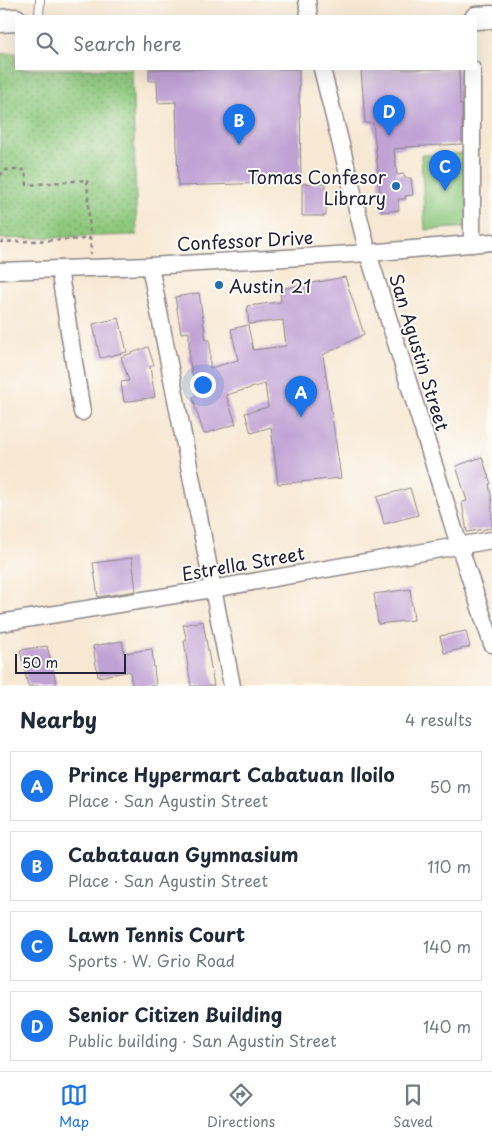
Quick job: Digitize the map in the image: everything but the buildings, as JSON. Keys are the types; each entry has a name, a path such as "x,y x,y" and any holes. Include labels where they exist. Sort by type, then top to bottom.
{"main road":[{"path":"477,18 492,17"},
{"path":"0,21 15,20"}],"street":[{"path":"306,0 309,15"},
{"name":"San Agustin Street","path":"322,70 368,253 459,545 492,644"},
{"path":"472,70 472,244"},
{"name":"Confessor Drive","path":"0,271 150,266 368,253 492,242"},
{"path":"150,266 232,686"},
{"path":"58,269 82,412"},
{"name":"Estrella Street","path":"0,623 212,589 492,540"}],"lane":[{"path":"39,15 40,0"}],"path":[{"path":"0,176 4,170 25,170 27,185 86,180 92,268"},
{"path":"0,242 90,239"}],"green space":[{"path":"15,53 15,70 132,70 137,235 0,239 0,54"},
{"path":"465,153 468,227 425,230 421,155"}],"place":[{"name":"Senior Citizen Building","path":"389,136"},
{"name":"Cabatauan Gymnasium","path":"239,145"},
{"name":"Tomas Confesor Library","path":"396,186"},
{"name":"Lawn Tennis Court","path":"445,191"},
{"name":"Austin 21","path":"219,285"},
{"name":"Prince Hypermart Cabatuan Iloilo","path":"301,417"}]}
